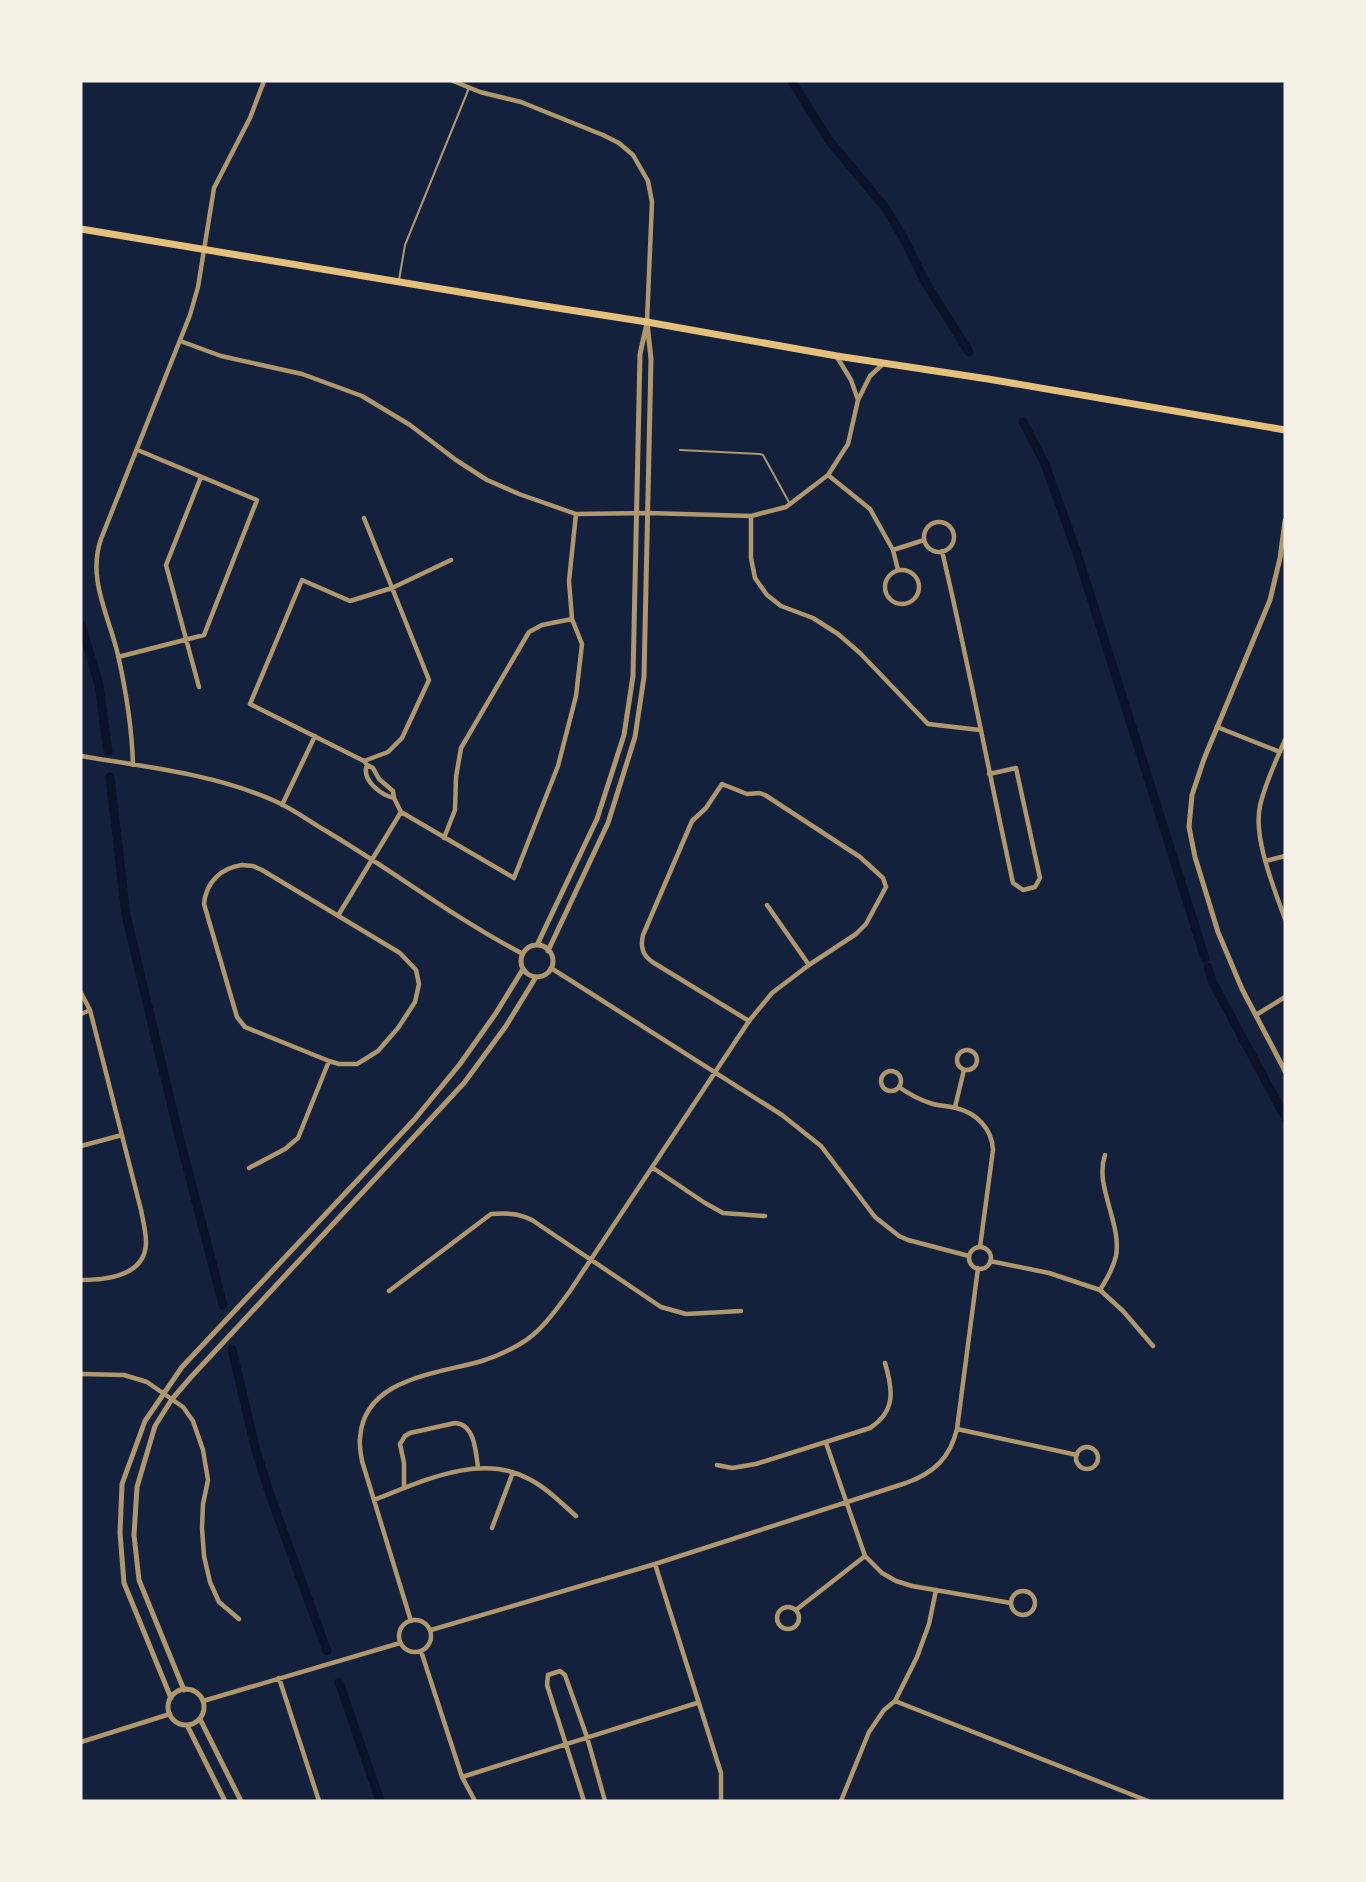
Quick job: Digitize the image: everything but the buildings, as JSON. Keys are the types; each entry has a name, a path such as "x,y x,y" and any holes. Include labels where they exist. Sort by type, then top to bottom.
{"main road":[{"path":"81,229 1285,430"}],"street":[{"path":"133,765 130,723 118,657 97,586 96,558 101,539 190,315 198,286 214,188 244,129 264,81"},
{"path":"453,81 469,88 521,102 603,135 626,149 638,163 648,181 652,201 647,322 640,354 633,676 624,735 597,819 537,945 526,949 523,954 521,961 523,969 536,977 542,976 551,968 552,962 548,951 537,945"},
{"path":"548,951 608,823 635,737 644,677 651,347 647,322"},
{"path":"183,342 221,356 302,374 362,396 410,425 487,480 576,514 648,513 751,516 790,504 828,476 848,444 858,400 870,376 884,363"},
{"path":"837,356 851,380 858,400"},
{"path":"118,657 204,635 257,500 140,451"},
{"path":"828,476 870,509 892,550 898,570"},
{"path":"199,687 166,566 201,477"},
{"path":"451,560 392,588 350,601 302,580 250,704 373,768 378,779 393,791 401,812 514,878 558,766 576,696 582,644 572,620 569,581 576,514"},
{"path":"751,516 751,558 755,578 767,595 782,606 813,618 838,634 860,653 928,724 980,730"},
{"path":"364,518 429,680 402,738 388,752 365,763"},
{"path":"1285,521 1280,558 1270,600 1217,727 1192,795 1189,827 1191,842 1218,932 1242,989 1285,1071"},
{"path":"946,524 951,528 953,539 947,549 931,550 924,540 926,529 930,525 946,524"},
{"path":"892,550 924,540"},
{"path":"942,551 989,774 1013,883 1023,890 1035,887 1040,878 1016,768 989,774"},
{"path":"898,570 914,574 919,584 914,599 903,604 892,602 884,587 888,576 898,570"},
{"path":"444,838 455,810 456,777 461,748 475,722 529,632 542,625 572,620"},
{"path":"1217,727 1280,752"},
{"path":"282,805 315,736"},
{"path":"1285,740 1258,814 1259,836 1285,919"},
{"path":"81,756 194,774 247,790 282,805 374,859 498,941 523,954"},
{"path":"365,763 366,777 371,784 388,797 394,798"},
{"path":"411,1621 362,1461 361,1429 372,1405 390,1388 483,1360 521,1343 551,1317 653,1168 749,1021 772,993 856,934 866,924 886,887 883,878 860,857 765,795 747,794 722,784 706,808 692,821 643,935 641,948 650,960 749,1021"},
{"path":"339,914 401,812"},
{"path":"1266,861 1285,856"},
{"path":"248,865 259,868 339,914 404,956 416,970 419,984 411,1009 378,1051 357,1064 339,1064 329,1061 245,1027 234,1012 205,910 205,898 219,873 233,867 248,865"},
{"path":"767,905 809,965"},
{"path":"551,968 782,1115 822,1146 875,1217 899,1236 969,1256"},
{"path":"171,1698 124,1583 120,1533 122,1484 145,1421 162,1393 182,1367 224,1320 414,1120 460,1064 496,1013 523,969"},
{"path":"184,1690 139,1580 135,1534 137,1487 155,1426 172,1399 464,1083 506,1026 536,977"},
{"path":"81,993 90,1010 147,1241 146,1250 137,1265 118,1277 81,1280"},
{"path":"1256,1015 1285,997"},
{"path":"81,1014 90,1010"},
{"path":"969,1050 975,1053 977,1062 974,1068 964,1070 957,1063 957,1056 962,1051 969,1050"},
{"path":"249,1168 285,1149 298,1138 329,1061"},
{"path":"955,1107 964,1070"},
{"path":"892,1071 899,1074 901,1081 899,1087 891,1092 884,1090 881,1084 883,1074 892,1071"},
{"path":"899,1087 911,1096 933,1104 955,1107 974,1116 984,1125 992,1142 980,1247"},
{"path":"81,1146 122,1135"},
{"path":"1100,1290 1112,1270 1116,1254 1114,1226 1103,1178 1102,1165 1105,1155"},
{"path":"653,1168 723,1213 765,1216"},
{"path":"389,1291 491,1214 520,1214 671,1311 686,1314 741,1311"},
{"path":"969,1256 974,1249 980,1247 988,1251 990,1261"},
{"path":"969,1256 972,1265 978,1268 984,1268 990,1261"},
{"path":"990,1261 1049,1273 1100,1290 1123,1311 1153,1346"},
{"path":"430,1630 655,1564 846,1503 918,1479 937,1467 948,1453 957,1429 978,1268"},
{"path":"717,1465 732,1468 744,1467 858,1433 881,1421 890,1404 891,1393 891,1382 885,1363"},
{"path":"81,1374 123,1376 147,1382 183,1407 193,1421 203,1449 208,1480 203,1504 202,1528 204,1556 210,1582 219,1602 239,1618"},
{"path":"404,1488 404,1463 400,1444 401,1440 410,1433 456,1423 463,1425 470,1432 478,1468"},
{"path":"957,1429 1077,1455"},
{"path":"826,1443 866,1556 882,1573 912,1587 1011,1603"},
{"path":"1084,1448 1092,1448 1097,1453 1097,1464 1091,1469 1084,1469 1077,1462 1077,1455 1084,1448"},
{"path":"374,1500 464,1469 478,1468 513,1473 531,1480 576,1516"},
{"path":"492,1528 513,1473"},
{"path":"796,1610 866,1556"},
{"path":"655,1564 721,1773 722,1801"},
{"path":"841,1801 869,1732 884,1710 895,1701 917,1657 929,1624 936,1590"},
{"path":"1025,1592 1031,1595 1035,1602 1033,1609 1023,1615 1016,1613 1011,1603 1017,1593 1025,1592"},
{"path":"789,1607 796,1610 799,1620 796,1627 786,1630 779,1626 776,1619 782,1609 789,1607"},
{"path":"411,1621 424,1623 430,1630 431,1640 421,1651 407,1650 400,1643 400,1630 411,1621"},
{"path":"203,1701 400,1643"},
{"path":"421,1651 462,1777 475,1801"},
{"path":"584,1801 547,1685 548,1675 554,1671 560,1671 565,1675 587,1737 605,1801"},
{"path":"279,1678 319,1801"},
{"path":"184,1690 193,1690 203,1701 204,1710 200,1719 187,1725 177,1722 170,1714 169,1703 171,1698 184,1690"},
{"path":"895,1701 1148,1801"},
{"path":"462,1777 698,1703"},
{"path":"81,1742 170,1714"},
{"path":"200,1719 241,1801"},
{"path":"187,1725 225,1801"}],"lane":[{"path":"399,282 405,245 469,88"},
{"path":"680,450 763,455 790,504"}],"waterway":[{"path":"792,81 828,139 884,206 903,237 924,280 969,352"},
{"path":"1023,422 1045,464 1076,550 1205,958"},
{"path":"81,624 99,685 108,752"},
{"path":"110,777 126,915 178,1132 223,1305"},
{"path":"1208,967 1212,981 1285,1117"},
{"path":"232,1349 255,1447 270,1495 327,1651"},
{"path":"339,1682 380,1801"}]}
